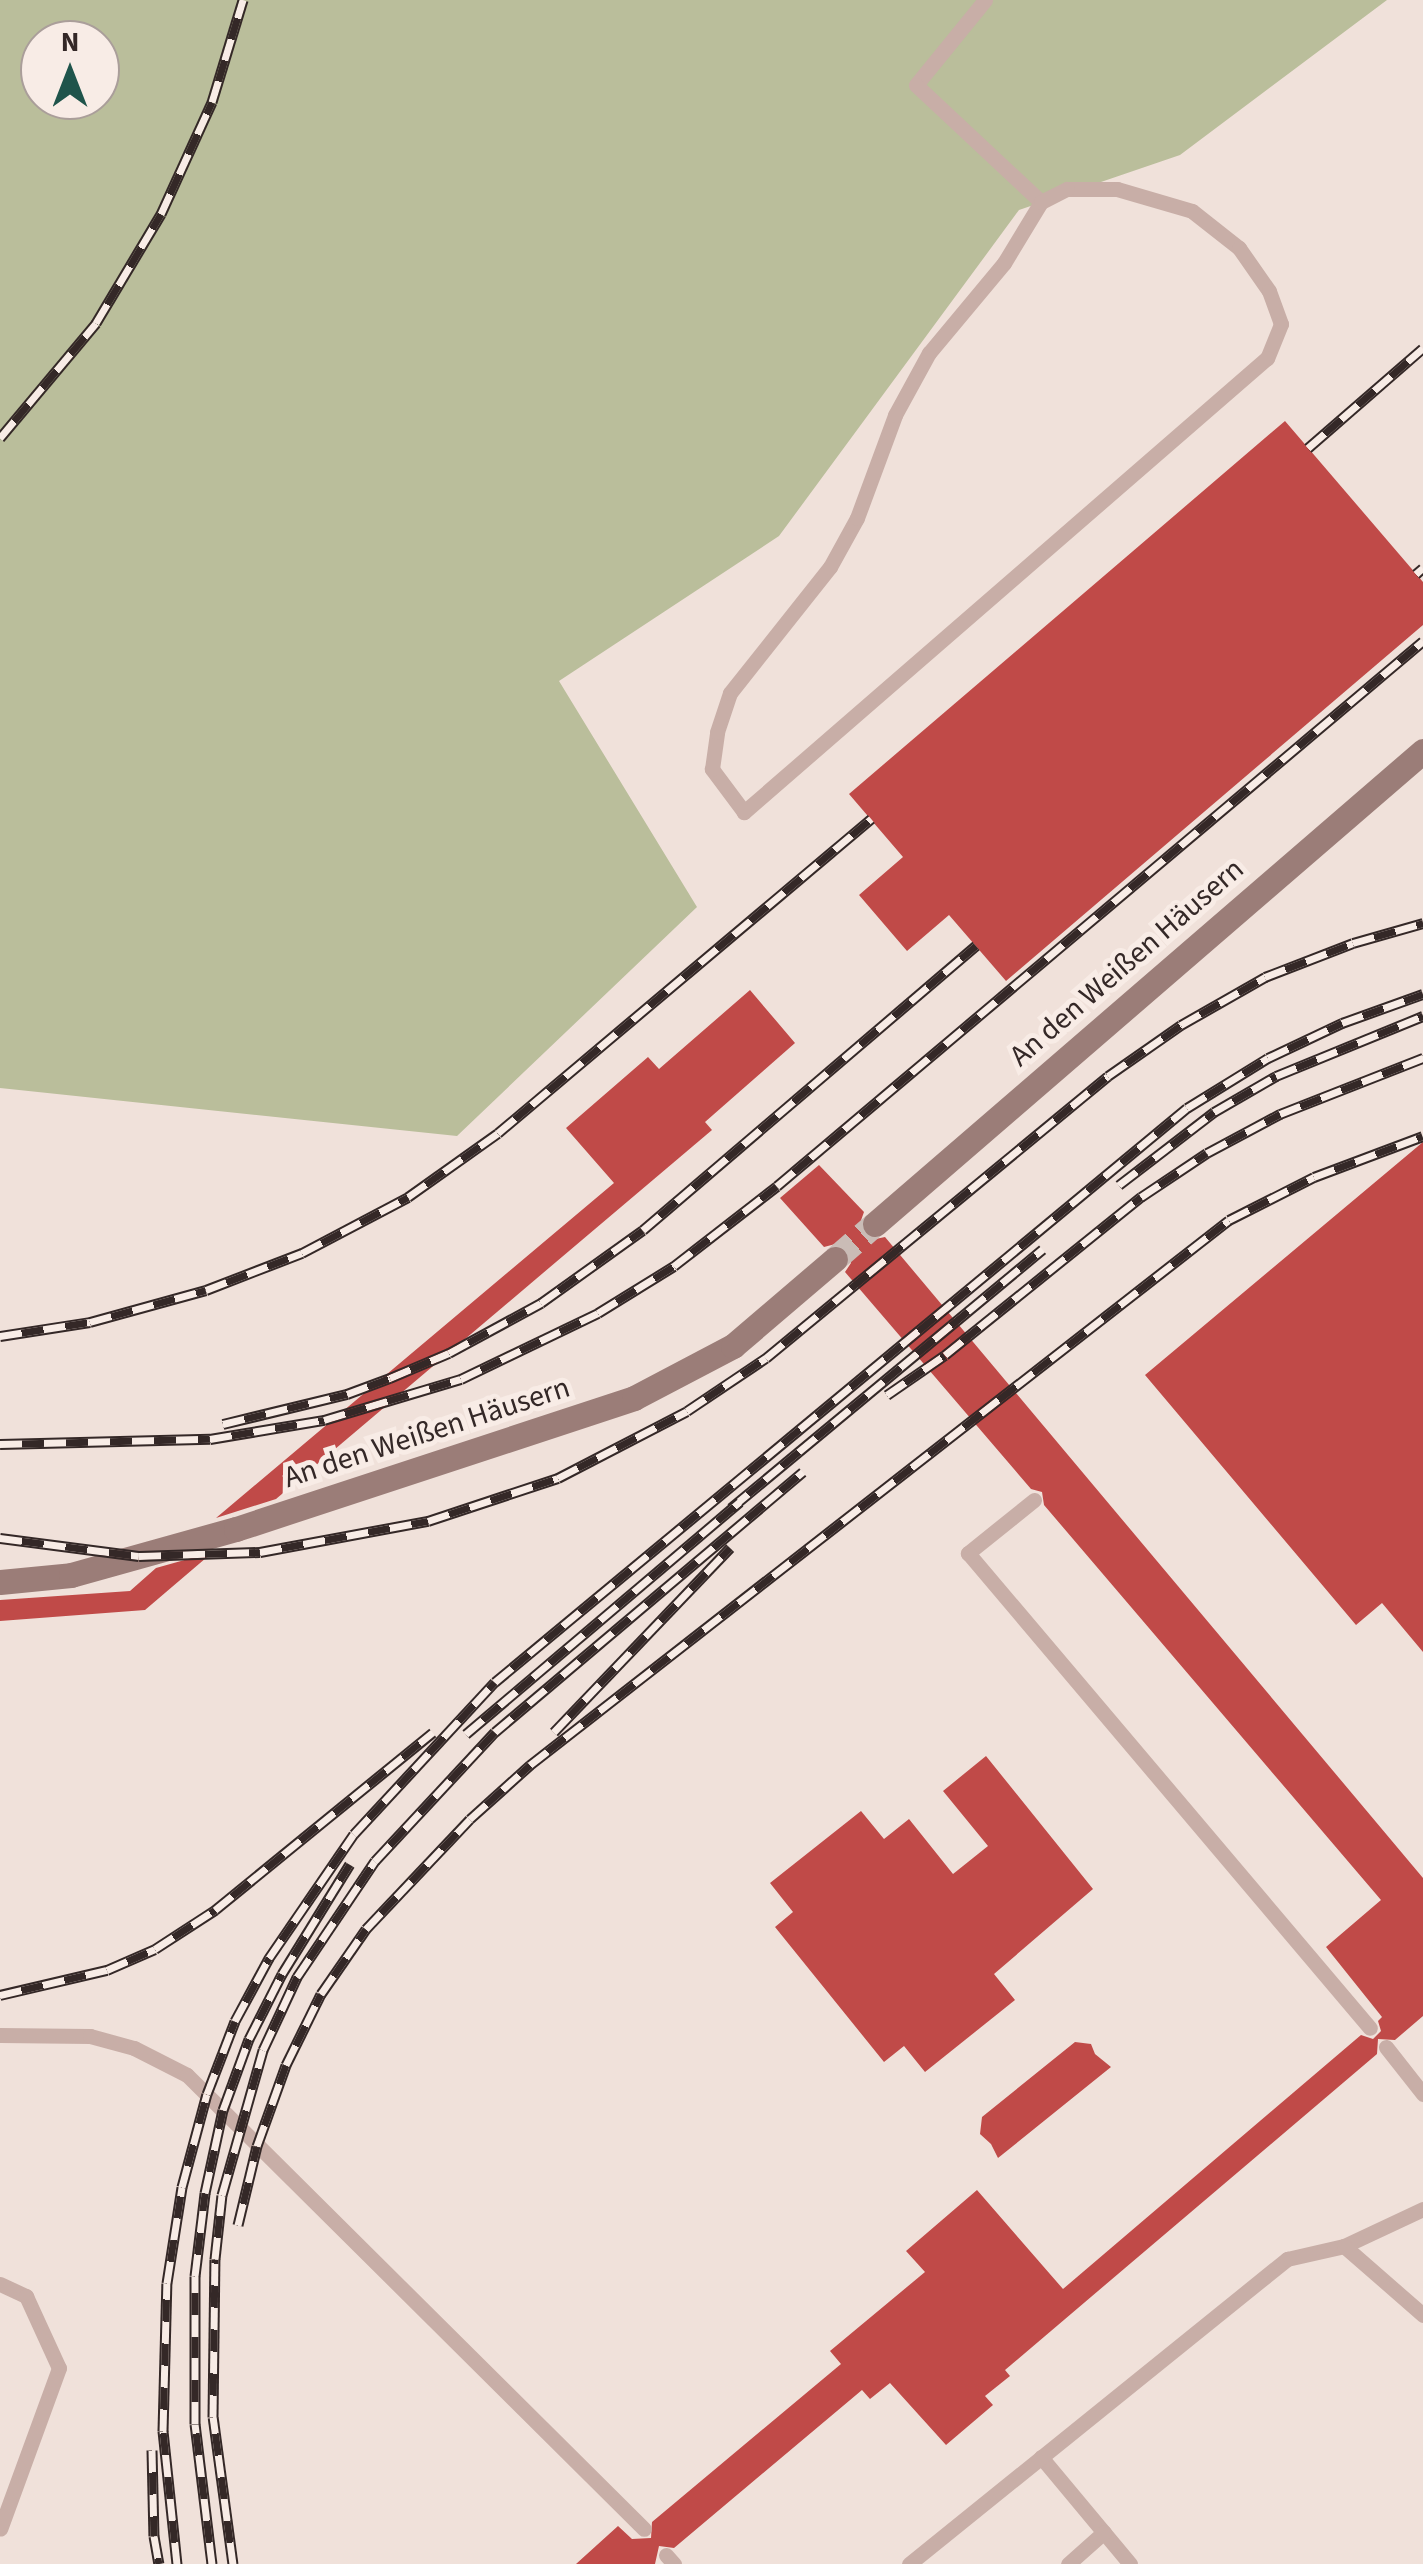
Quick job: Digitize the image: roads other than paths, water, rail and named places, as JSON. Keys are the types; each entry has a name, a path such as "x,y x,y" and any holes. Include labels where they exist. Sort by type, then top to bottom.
{"street":[{"name":"An den Weißen Häusern","path":"875,1224 1423,752"},
{"name":"An den Weißen Häusern","path":"0,1582 70,1575 236,1529 634,1398 733,1346 834,1259"}],"lane":[{"path":"986,0 916,85 1041,202"},
{"path":"1067,189 1117,189 1192,211 1239,248 1269,291 1281,324 1267,358 744,812 712,769 717,732 730,693 830,566 857,518 895,415 929,353 1004,263 1041,202 1067,189"},
{"path":"1034,1500 968,1553 1370,2028"},
{"path":"0,2035 54,2032 90,2036 134,2048 187,2075 644,2529"},
{"path":"1386,2047 1423,2094"},
{"path":"909,2564 1288,2260 1344,2246 1423,2209"},
{"path":"1344,2246 1423,2315"},
{"path":"0,2284 26,2296 59,2368 0,2529"},
{"path":"1042,2457 1130,2564"},
{"path":"1068,2564 1104,2532"}],"tunnel":[{"path":"835,1259 875,1224"}],"railway":[{"path":"0,438 96,323 161,214 212,102 243,0"},
{"path":"1308,448 1423,348"},
{"path":"1416,574 1423,568"},
{"path":"0,1444 210,1439 324,1420 461,1379 598,1313 674,1266 777,1186 1423,641"},
{"path":"0,1336 90,1322 206,1290 302,1253 408,1197 498,1133 871,819"},
{"path":"0,1538 139,1556 260,1552 428,1521 558,1478 687,1411 766,1358 1108,1076 1181,1025 1265,977 1353,943 1423,923"},
{"path":"223,1424 347,1394 390,1378 449,1353 541,1303 643,1230 976,946"},
{"path":"177,2564 163,2431 167,2283 182,2187 207,2094 235,2021 269,1958 354,1834 495,1682 1187,1108 1268,1058 1342,1023 1423,994"},
{"path":"1119,1185 1214,1112 1276,1076 1423,1016"},
{"path":"887,1395 945,1355 1141,1197 1207,1153 1280,1114 1423,1058"},
{"path":"238,2225 257,2146 286,2065 321,1994 366,1929 470,1819 530,1765 1229,1220 1314,1177 1423,1136"},
{"path":"731,1508 1043,1249"},
{"path":"233,2564 213,2417 215,2259 222,2195 263,2050 297,1977 375,1861 495,1732 803,1472"},
{"path":"466,1734 740,1502"},
{"path":"554,1732 730,1548"},
{"path":"0,1995 107,1970 155,1949 215,1910 433,1732"},
{"path":"212,2564 195,2424 195,2276 205,2193 223,2110 249,2039 282,1974 350,1864"},
{"path":"152,2450 154,2536 159,2564"}]}
